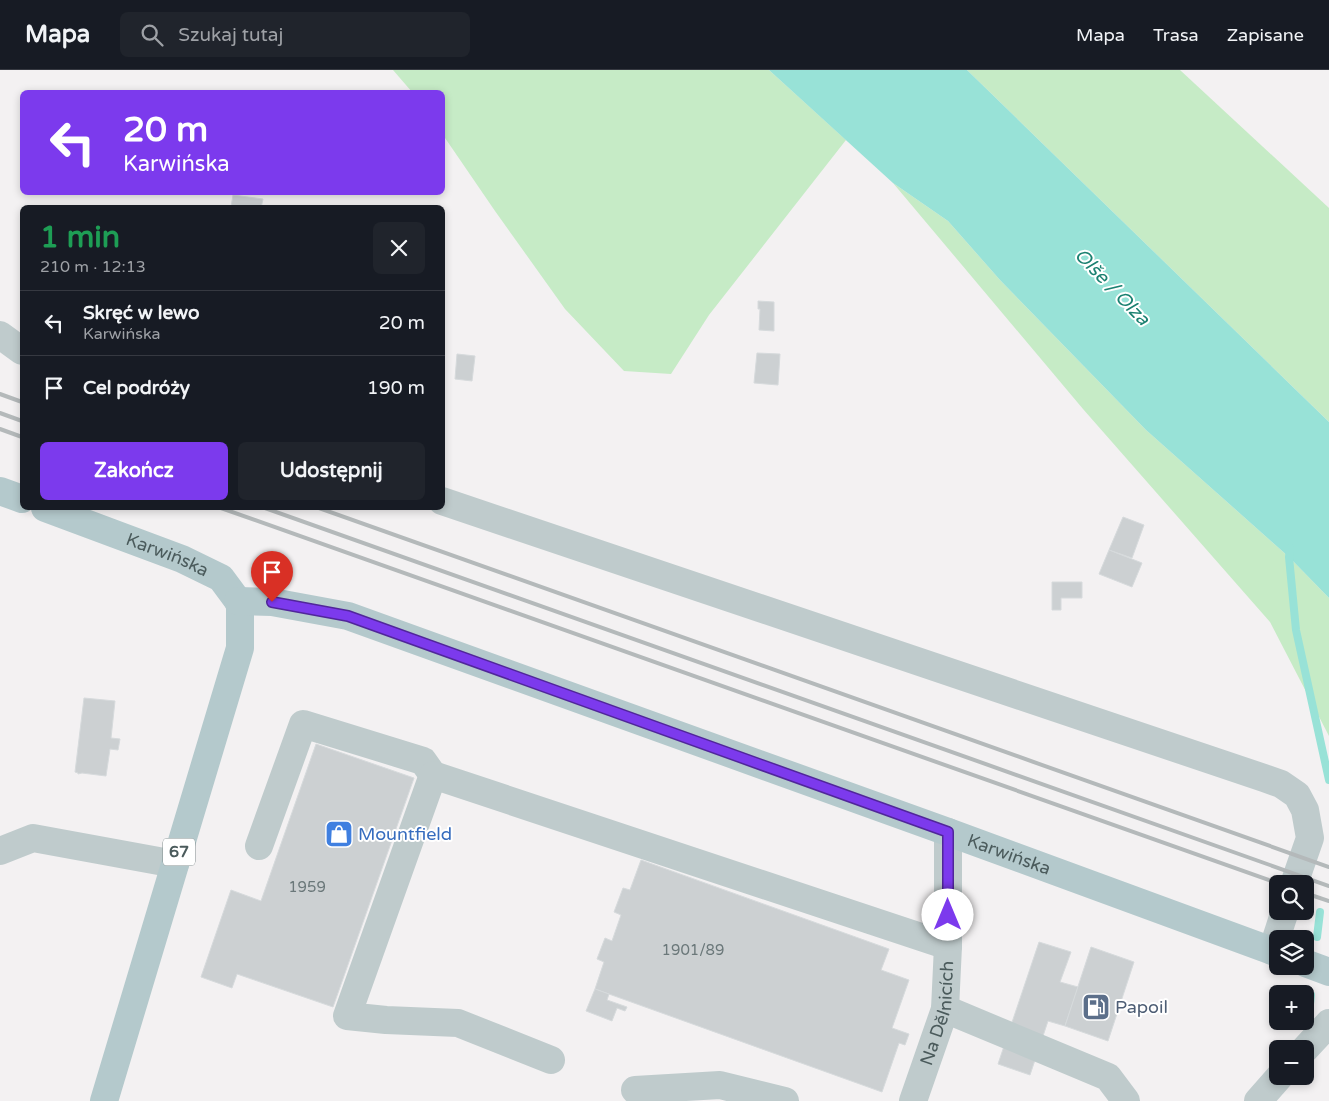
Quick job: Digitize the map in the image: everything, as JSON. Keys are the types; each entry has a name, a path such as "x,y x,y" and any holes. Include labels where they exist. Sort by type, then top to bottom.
{"main road":[{"path":"0,491 20,498"},
{"name":"Karwińska","path":"50,510 182,558 221,578 238,600 272,602 348,616 1269,950"},
{"name":"67","path":"104,1101 240,648 240,606 238,600"},
{"path":"1314,966 1329,972"}],"street":[{"path":"0,335 20,350"},
{"path":"445,501 1281,784 1297,795 1305,810 1310,838 1297,875"},
{"path":"259,846 303,724 423,761 433,775 948,946"},
{"path":"433,775 347,1016 386,1020 458,1023 551,1060"},
{"name":"Na Dělnicích","path":"913,1101 945,1009 948,946 948,832"},
{"path":"0,851 33,838 175,864"},
{"path":"945,1009 1108,1077 1126,1101"},
{"path":"1313,1040 1329,1023"},
{"path":"635,1090 720,1085 785,1101"},
{"path":"1258,1101 1272,1085"}],"shaded area":[{"path":"393,70 769,70 846,140 709,315 671,374 624,371 565,309 445,138 445,90 410,90"},
{"path":"967,70 1180,70 1329,208 1329,422"},
{"path":"893,183 948,221 1000,280 1146,430 1289,557 1329,598 1329,736 1270,622 1083,409"}],"water":[{"name":"Olše / Olza","path":"769,70 967,70 1329,422 1329,598 1289,557 1146,430 1000,280 948,221 893,183"}],"building":[{"path":"233,195 263,199 262,205 231,205"},
{"path":"758,301 774,302 774,331 759,330 760,309 758,309"},
{"path":"757,353 780,354 778,385 754,383"},
{"path":"457,354 475,356 472,381 455,379"},
{"path":"1123,517 1144,525 1132,558 1109,550"},
{"path":"1109,550 1142,563 1132,587 1099,574"},
{"path":"1052,582 1082,582 1082,598 1061,598 1061,610 1052,610"},
{"path":"84,698 115,701 111,738 120,739 118,750 110,749 106,776 78,774 75,772"},
{"name":"Mountfield","path":"316,744 414,778 333,1007 237,974 232,988 201,977 231,890 261,901"},
{"path":"641,860 889,949 881,970 909,980 892,1028 909,1034 905,1045 899,1043 882,1092 595,989 604,962 597,959 605,938 612,941 621,915 614,912 623,888 630,890"},
{"path":"1039,942 1071,952 1060,982 1078,987 1065,1026 1048,1021 1030,1075 998,1064"},
{"name":"Papoil","path":"1091,947 1134,962 1108,1041 1065,1026"},
{"path":"595,989 609,994 607,1000 627,1007 625,1011 617,1008 612,1021 586,1011"}],"waterway":[{"path":"1290,548 1289,557 1296,630 1329,780"},
{"path":"1317,937 1320,912"}],"railway":[{"path":"0,394 20,401"},
{"path":"0,413 20,420"},
{"path":"0,429 20,436"},
{"path":"227,510 1269,880"},
{"path":"271,510 1329,886"},
{"path":"325,510 1329,867"},
{"path":"1314,896 1329,901"}],"place":[{"name":"Mountfield","path":"339,834"},
{"name":"Papoil","path":"1096,1007"}],"route":[{"path":"272,602 348,616 948,832 948,915"}]}
